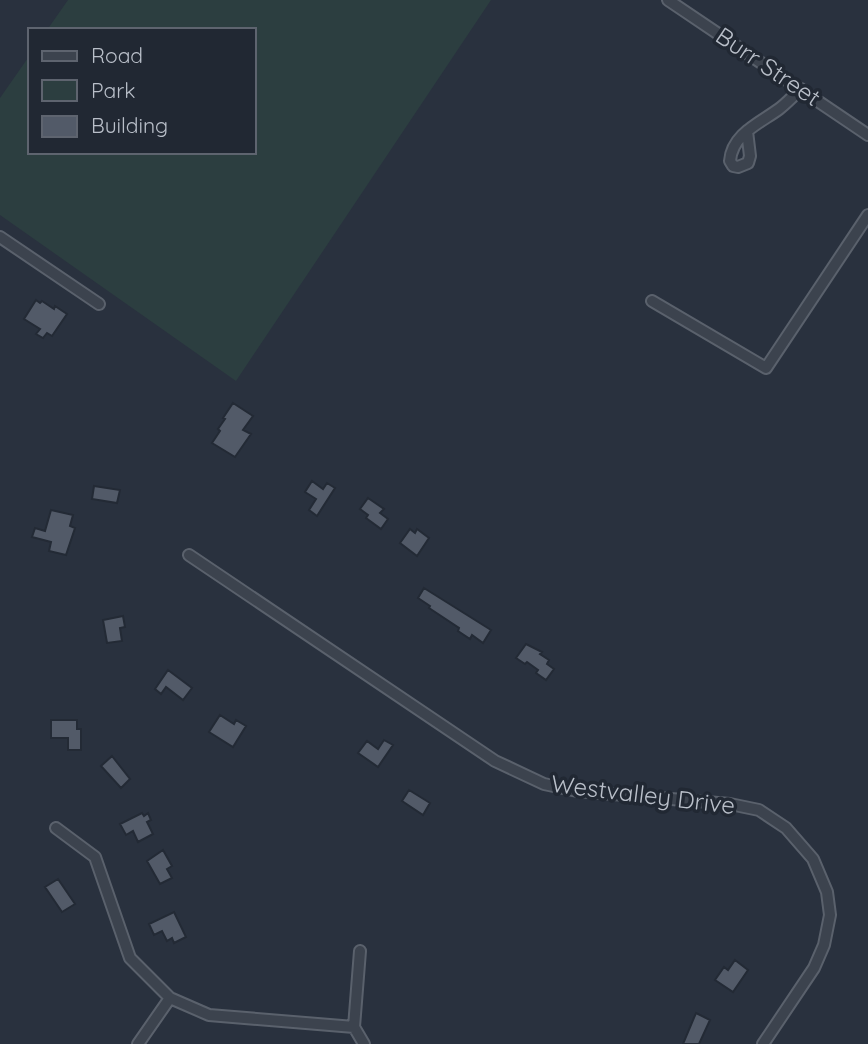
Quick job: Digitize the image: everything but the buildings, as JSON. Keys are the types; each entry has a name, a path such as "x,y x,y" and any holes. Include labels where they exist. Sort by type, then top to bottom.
{"street":[{"name":"Burr Street","path":"668,0 868,135"},
{"path":"747,131 779,109 801,89"},
{"path":"652,301 766,368 868,215"},
{"path":"0,237 99,304"},
{"name":"Westvalley Drive","path":"189,555 495,761 537,781 577,791 730,804 759,810 786,828 813,859 827,892 830,915 824,944 814,968 763,1044"},
{"path":"56,828 95,857 130,958 170,998 209,1015 354,1027"},
{"path":"360,951 354,1027 364,1044"},
{"path":"138,1044 170,998"}],"green space":[{"path":"68,0 491,0 236,381 0,215 0,98 28,58 28,154 256,154 256,28 48,28"}]}
